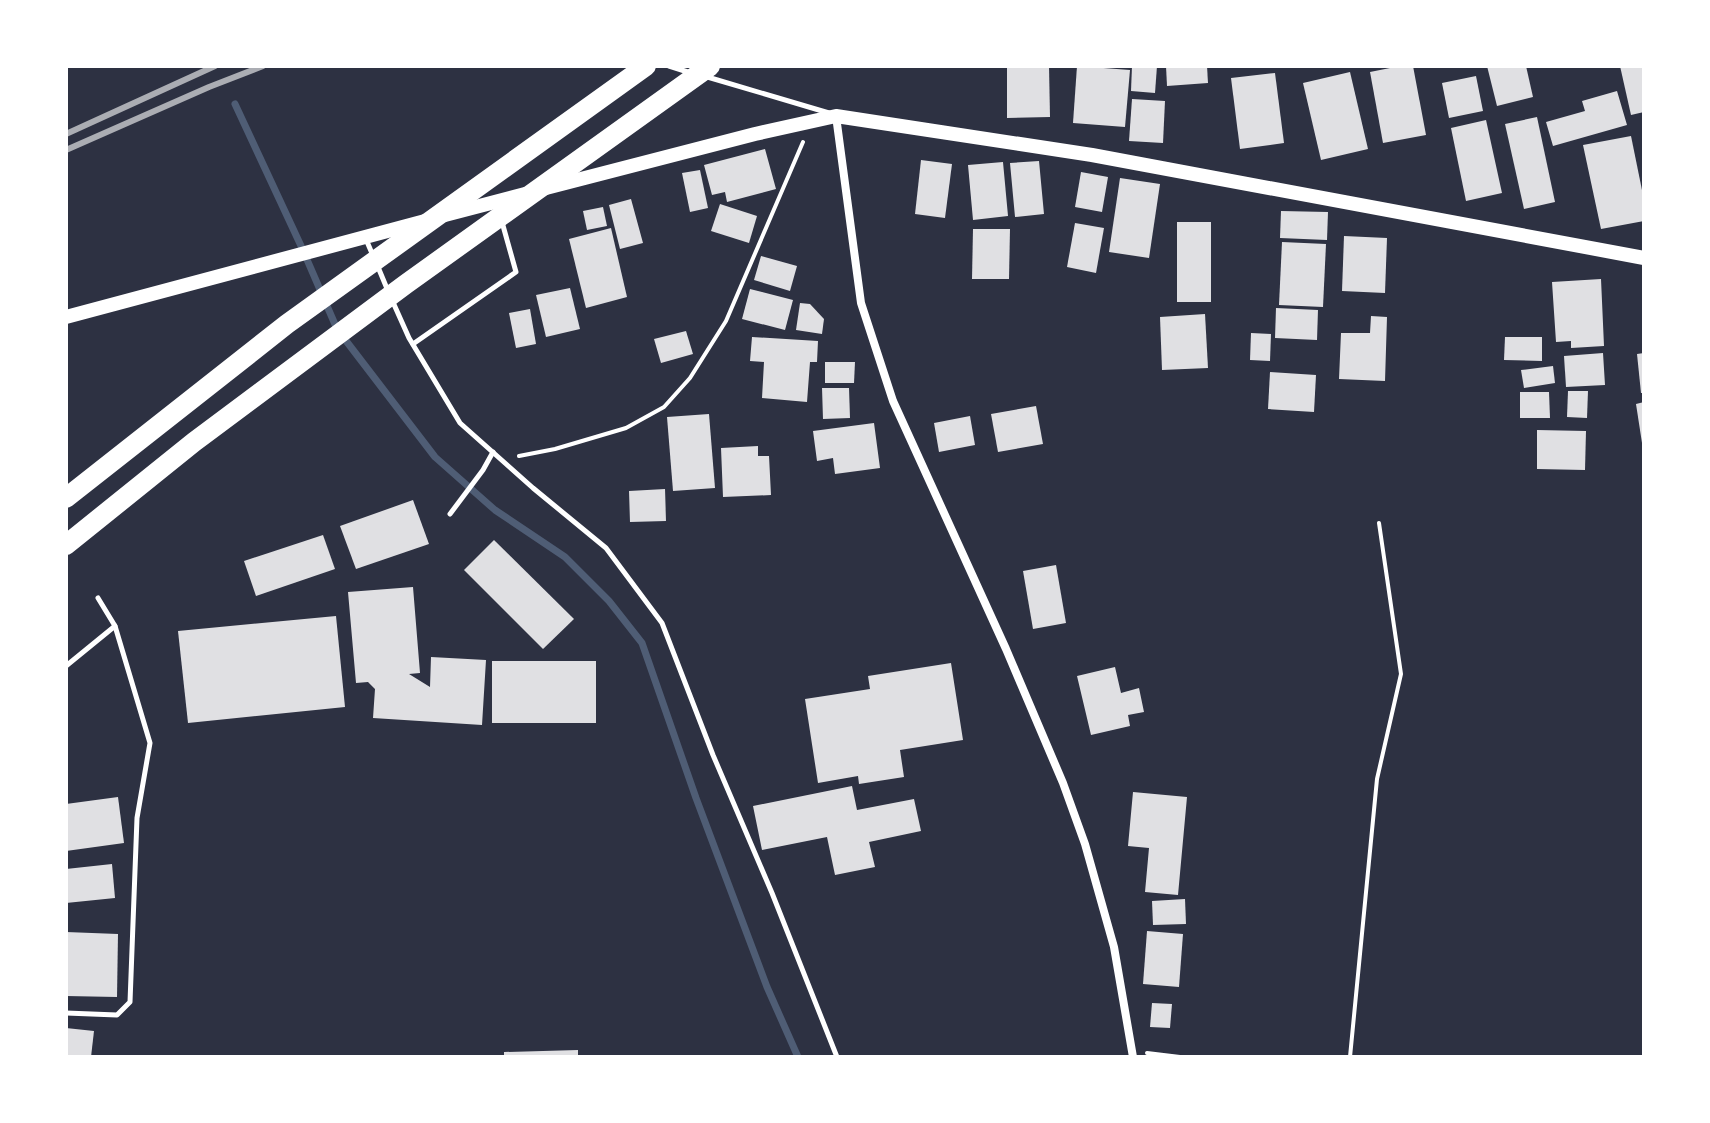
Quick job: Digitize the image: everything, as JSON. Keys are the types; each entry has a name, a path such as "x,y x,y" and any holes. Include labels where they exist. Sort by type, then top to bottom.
{"highway":[{"path":"66,498 287,324 646,66"},
{"path":"66,545 194,442 406,284 710,66"}],"street":[{"path":"836,116 865,317 893,401 1006,649 1081,832 1114,947 1133,1054"},
{"path":"66,317 277,259 836,116 1092,155 1644,258"}],"lane":[{"path":"669,66 836,116"},
{"path":"413,344 516,272 496,202"},
{"path":"358,238 413,344 460,423 606,548 662,623 837,1057"},
{"path":"451,512 493,452"},
{"path":"66,1013 117,1015 130,1002 137,818 150,743 115,626 98,598"},
{"path":"66,666 115,626"}],"path":[{"path":"502,459 555,449 626,428 664,407 690,378 726,321 811,121"},
{"path":"1350,1057 1377,779 1401,674 1379,523"},
{"path":"1133,1054 1180,1057"}],"building":[{"path":"1007,66 1049,66 1050,117 1007,118"},
{"path":"1077,66 1130,70 1125,127 1073,123"},
{"path":"1132,66 1157,66 1155,93 1131,91"},
{"path":"1166,66 1207,66 1208,83 1167,86"},
{"path":"1413,66 1426,135 1383,143 1370,72"},
{"path":"1487,66 1526,66 1533,97 1497,106"},
{"path":"1620,66 1644,66 1644,112 1631,115"},
{"path":"1350,72 1368,149 1321,160 1303,83"},
{"path":"1275,73 1284,143 1240,149 1231,78"},
{"path":"1476,76 1483,111 1449,118 1442,83"},
{"path":"1617,91 1627,125 1553,146 1546,122 1585,111 1582,101"},
{"path":"1132,99 1165,101 1163,143 1129,141"},
{"path":"1537,117 1555,202 1524,209 1505,124"},
{"path":"1486,120 1502,193 1466,201 1451,128"},
{"path":"1631,136 1644,200 1644,221 1601,229 1583,145"},
{"path":"765,149 776,189 727,202 725,192 712,195 704,165"},
{"path":"921,160 952,164 945,218 915,214"},
{"path":"1039,161 1044,214 1015,217 1010,163"},
{"path":"1003,162 1008,216 973,220 968,165"},
{"path":"700,170 708,208 690,212 682,173"},
{"path":"1081,172 1108,177 1102,212 1075,207"},
{"path":"1120,178 1160,184 1149,258 1109,252"},
{"path":"631,199 643,243 620,249 609,205"},
{"path":"720,204 757,216 749,243 711,231"},
{"path":"603,207 607,226 587,230 583,211"},
{"path":"1281,211 1328,212 1327,240 1280,238"},
{"path":"1177,222 1211,222 1211,302 1177,302"},
{"path":"1075,223 1104,228 1096,273 1067,267"},
{"path":"611,228 627,297 586,308 569,239"},
{"path":"973,229 1010,229 1009,279 972,279"},
{"path":"1344,236 1387,238 1385,293 1342,291"},
{"path":"1282,242 1326,244 1323,307 1279,305"},
{"path":"761,256 797,266 790,291 754,280"},
{"path":"1601,279 1604,346 1571,348 1571,341 1556,342 1552,282"},
{"path":"570,288 580,329 546,337 536,295"},
{"path":"750,289 793,300 785,330 742,319"},
{"path":"800,303 810,304 824,319 822,334 796,330"},
{"path":"1276,308 1318,310 1317,340 1275,338"},
{"path":"530,309 536,344 516,348 509,313"},
{"path":"1205,314 1208,368 1162,370 1160,317"},
{"path":"1371,316 1387,317 1385,381 1339,379 1341,333 1370,333"},
{"path":"686,331 693,354 661,363 654,339"},
{"path":"1251,333 1271,334 1270,361 1250,360"},
{"path":"752,337 818,341 817,362 810,362 807,402 762,398 764,362 750,361"},
{"path":"1505,337 1542,337 1542,361 1504,360"},
{"path":"1603,353 1605,385 1566,387 1564,356"},
{"path":"1644,353 1644,393 1641,393 1637,354"},
{"path":"825,362 855,362 854,383 825,383"},
{"path":"1553,366 1555,383 1524,388 1521,370"},
{"path":"1270,372 1316,375 1314,412 1268,409"},
{"path":"822,388 849,388 850,418 823,419"},
{"path":"1568,391 1588,391 1587,418 1567,417"},
{"path":"1520,392 1549,392 1550,418 1520,418"},
{"path":"1644,402 1644,442 1642,443 1636,404"},
{"path":"1036,406 1043,444 998,452 991,414"},
{"path":"709,414 715,488 673,491 667,417"},
{"path":"970,416 975,445 939,452 934,423"},
{"path":"874,423 880,468 835,474 833,458 817,461 813,431"},
{"path":"1537,430 1586,431 1585,470 1537,469"},
{"path":"758,446 758,456 769,456 771,495 723,497 721,448"},
{"path":"665,489 666,521 630,522 629,491"},
{"path":"413,500 429,544 356,569 340,526"},
{"path":"323,535 335,569 256,596 244,561"},
{"path":"494,540 574,619 543,649 464,570"},
{"path":"1056,565 1066,623 1033,629 1023,571"},
{"path":"413,587 420,673 409,674 430,687 431,657 486,660 482,725 373,718 375,689 368,682 356,683 348,592"},
{"path":"336,616 345,707 188,723 178,631"},
{"path":"492,661 596,661 596,723 492,723"},
{"path":"951,663 963,740 900,750 904,777 859,784 858,776 818,783 805,699 870,689 868,676"},
{"path":"1115,667 1121,693 1139,688 1144,712 1128,715 1130,726 1091,735 1077,676"},
{"path":"852,786 857,810 914,799 921,831 869,842 875,867 835,875 827,837 762,850 753,806"},
{"path":"1133,792 1187,797 1178,895 1145,892 1149,848 1128,846"},
{"path":"118,797 124,843 66,851 66,804"},
{"path":"112,864 115,898 66,903 66,869"},
{"path":"1185,899 1186,924 1153,925 1152,901"},
{"path":"1147,931 1183,934 1179,987 1143,984"},
{"path":"66,932 118,934 117,997 66,996"},
{"path":"1152,1003 1172,1004 1170,1028 1150,1027"},
{"path":"66,1028 94,1031 91,1057 66,1057"},
{"path":"578,1050 578,1057 504,1057 504,1052"}],"waterway":[{"path":"235,104 337,329 435,457 495,510 565,557 609,601 642,643 767,987 798,1057"}],"railway":[{"path":"66,134 215,66"},
{"path":"66,150 263,66"}]}
